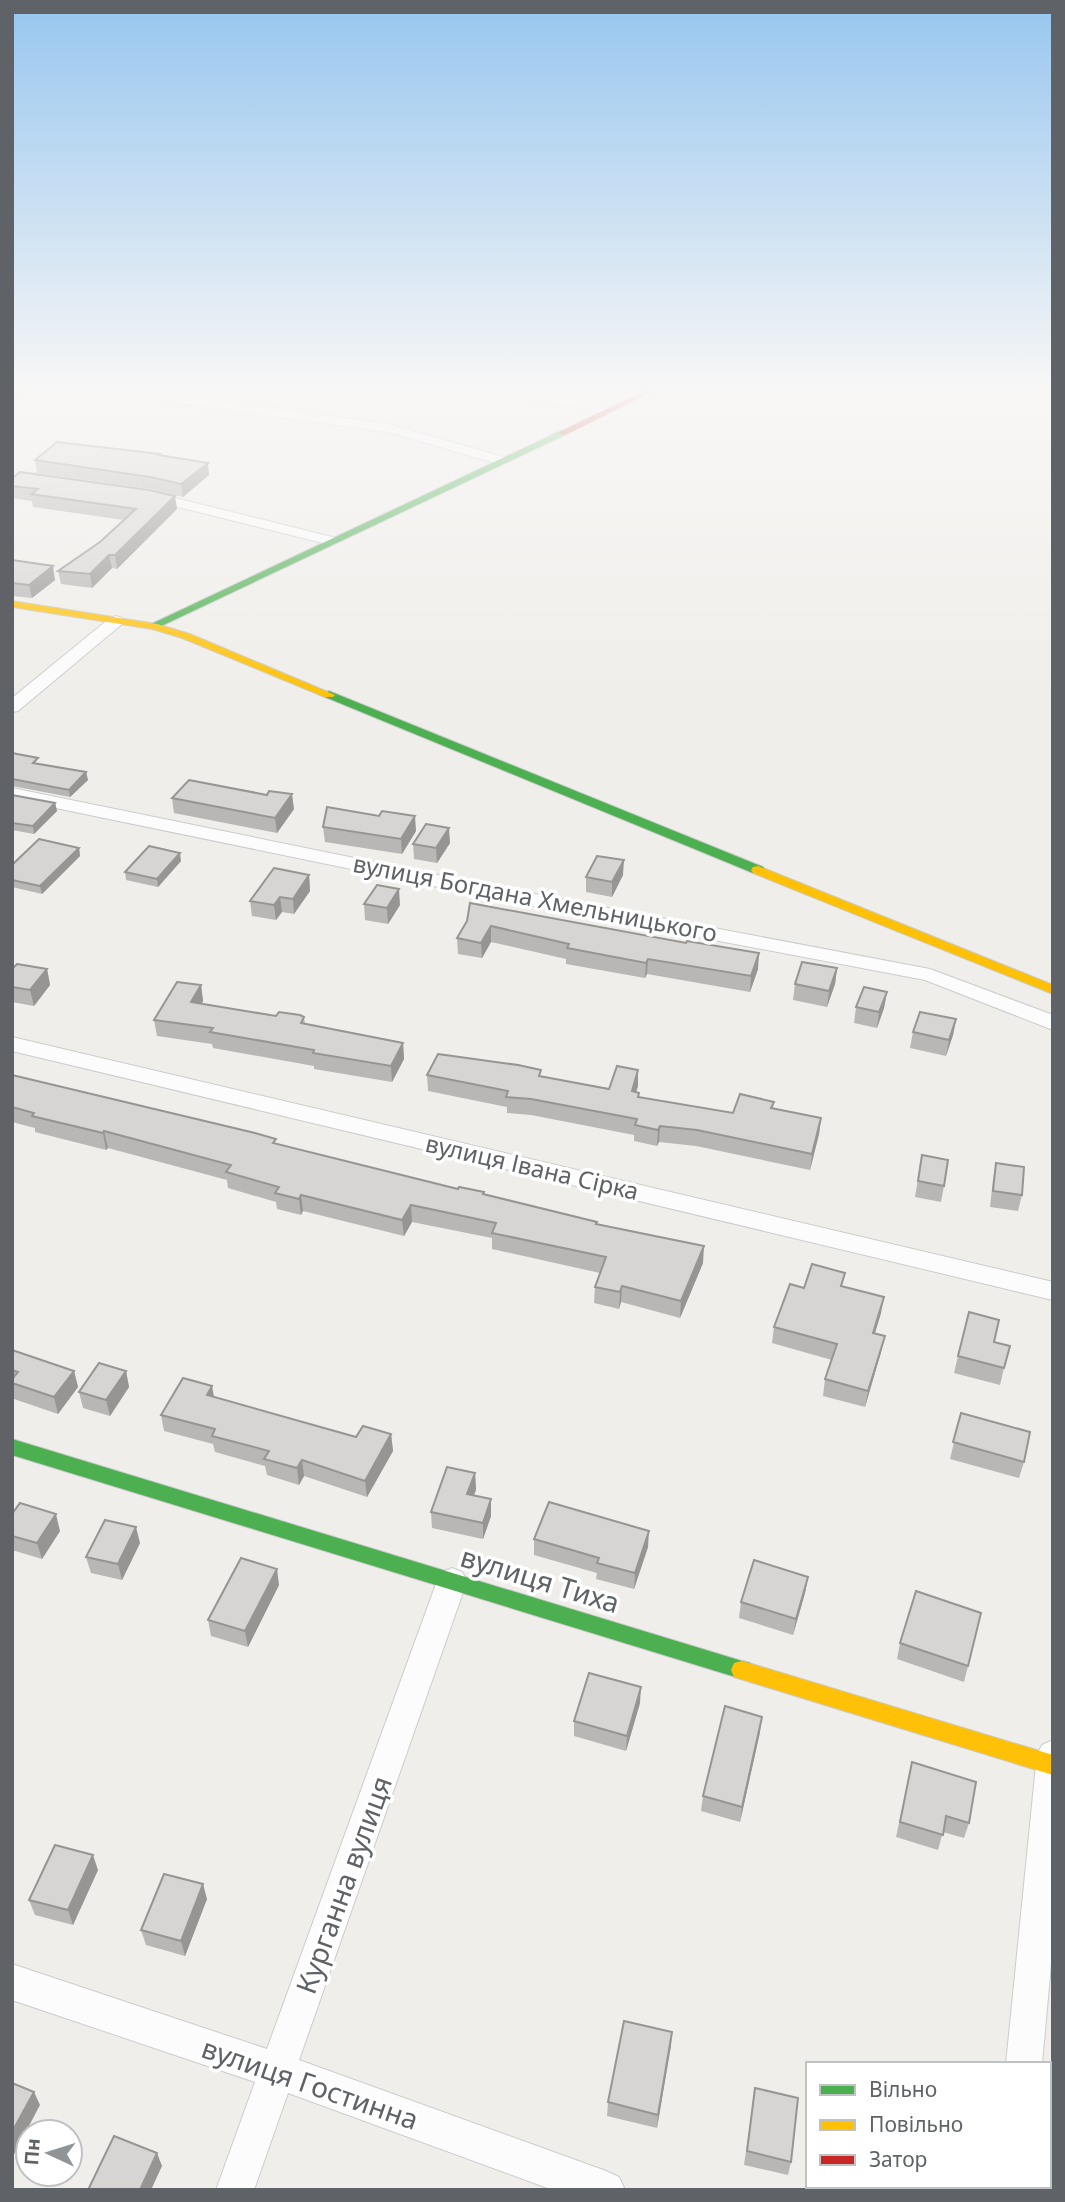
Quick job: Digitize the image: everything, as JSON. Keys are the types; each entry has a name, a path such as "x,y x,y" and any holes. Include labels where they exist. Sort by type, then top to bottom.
{"street":[{"path":"153,626 438,491"},
{"path":"137,494 331,541"},
{"path":"12,604 153,626 252,662 1053,990"},
{"path":"12,707 116,621"},
{"name":"вулиця Богдана Хмельницького","path":"12,793 482,890 930,975 1053,1023"},
{"name":"вулиця Івана Сірка","path":"12,1044 1053,1291"},
{"name":"вулиця Тиха","path":"12,1447 1052,1761"},
{"name":"Курганна вулиця","path":"235,2190 453,1581"},
{"path":"1024,2062 1052,1761"},
{"name":"вулиця Гостинна","path":"12,1982 278,2071 606,2190"}],"building":[{"path":"36,491 152,491 175,496 115,555 109,555 90,574 58,571 100,542 136,509 31,494"},
{"path":"12,560 53,566 29,585 12,583"},
{"path":"12,753 38,758 33,763 86,772 69,790 12,779"},
{"path":"189,780 267,795 269,791 292,794 275,818 172,798"},
{"path":"12,795 55,803 33,826 12,823"},
{"path":"327,807 379,816 382,811 415,816 401,839 323,827"},
{"path":"426,824 449,828 436,848 413,844"},
{"path":"39,839 79,848 40,886 12,880 12,865"},
{"path":"149,846 180,853 157,879 125,872"},
{"path":"597,856 624,860 612,882 586,877"},
{"path":"274,868 309,875 293,899 280,897 274,905 250,901"},
{"path":"377,885 399,889 387,908 364,904"},
{"path":"470,903 686,943 687,941 759,953 751,976 648,959 646,963 567,948 569,944 491,926 481,943 457,938 467,921"},
{"path":"802,962 837,968 829,991 795,984"},
{"path":"17,964 47,969 30,990 12,987 12,966"},
{"path":"177,982 201,985 191,1002 276,1016 279,1012 300,1015 304,1017 301,1023 403,1043 391,1066 210,1032 213,1028 154,1020"},
{"path":"864,987 887,992 879,1012 856,1007"},
{"path":"920,1012 956,1019 949,1040 913,1032"},
{"path":"438,1054 518,1065 541,1070 539,1076 609,1089 617,1066 638,1070 632,1091 639,1093 638,1097 733,1113 740,1094 774,1102 771,1108 821,1118 812,1154 697,1130 660,1126 658,1130 635,1125 637,1119 531,1099 506,1097 508,1091 427,1075"},
{"path":"12,1075 255,1133 276,1139 273,1143 458,1189 459,1187 484,1192 483,1194 597,1222 596,1224 704,1246 681,1301 622,1286 620,1292 595,1287 606,1257 492,1233 496,1223 411,1205 402,1220 301,1195 299,1199 275,1193 279,1187 226,1172 231,1165 104,1131 103,1133 32,1116 34,1113 12,1107"},
{"path":"922,1155 948,1160 944,1186 918,1181"},
{"path":"996,1163 1024,1167 1022,1195 993,1191"},
{"path":"812,1264 845,1273 841,1286 884,1297 873,1333 885,1336 868,1391 825,1379 837,1344 774,1327 790,1284 804,1288"},
{"path":"969,1312 999,1320 994,1342 1010,1346 1004,1368 958,1356"},
{"path":"12,1350 74,1371 54,1397 12,1383 18,1372 12,1370"},
{"path":"99,1363 126,1371 106,1400 79,1392"},
{"path":"183,1378 212,1386 207,1395 356,1437 363,1426 391,1434 365,1481 302,1460 297,1468 264,1459 269,1451 212,1436 215,1429 161,1415"},
{"path":"961,1413 1030,1432 1024,1462 953,1442"},
{"path":"447,1467 475,1473 467,1494 491,1499 483,1523 431,1512"},
{"path":"549,1502 649,1531 635,1573 597,1563 599,1558 534,1539"},
{"path":"20,1503 56,1514 37,1543 12,1536 12,1514"},
{"path":"105,1520 136,1527 118,1564 86,1557"},
{"path":"241,1558 277,1569 245,1631 208,1620"},
{"path":"754,1560 808,1577 796,1619 741,1602"},
{"path":"916,1591 981,1613 968,1666 900,1643"},
{"path":"589,1673 641,1687 627,1736 574,1721"},
{"path":"725,1706 762,1717 742,1807 703,1796"},
{"path":"912,1762 976,1782 969,1823 946,1816 943,1835 900,1822"},
{"path":"55,1845 93,1855 68,1910 29,1900"},
{"path":"164,1874 203,1884 181,1941 141,1930"},
{"path":"624,2021 672,2032 658,2115 608,2102"},
{"path":"12,2083 34,2092 20,2118 14,2118 12,2132"},
{"path":"755,2088 798,2098 791,2162 747,2151"},
{"path":"114,2136 157,2153 140,2190 88,2190"},
{"path":"869,2188 926,2188 926,2190"}],"traffic: fast":[{"path":"153,626 440,491"},
{"path":"329,695 758,870"},
{"path":"12,1447 742,1670"}],"traffic: slow":[{"path":"12,604 153,626 186,636 329,695"},
{"path":"758,870 1053,990"},
{"path":"742,1670 1053,1765"}]}
